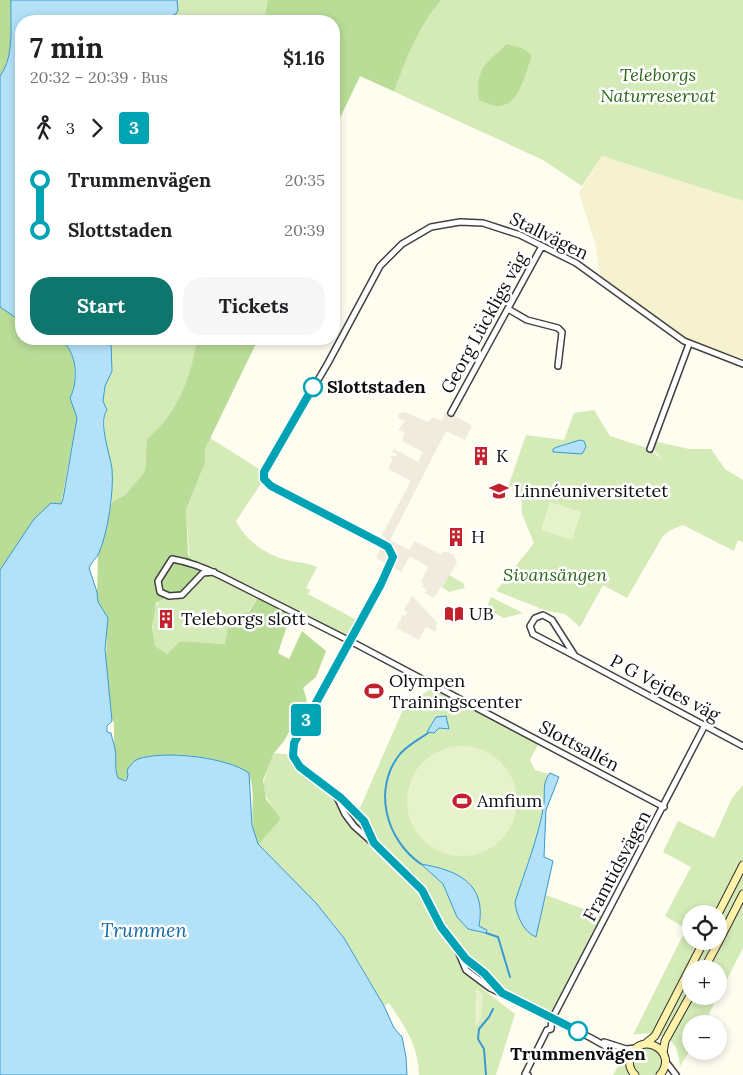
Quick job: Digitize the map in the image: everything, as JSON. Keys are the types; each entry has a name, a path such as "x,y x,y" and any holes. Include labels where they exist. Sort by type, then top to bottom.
{"main road":[{"path":"723,905 743,865"},
{"path":"727,925 743,894"},
{"path":"633,1074 630,1060 636,1048 655,1036 699,950"},
{"path":"660,1075 666,1062 663,1053 665,1041 685,1005"},
{"path":"645,1044 655,1046 663,1053"}],"street":[{"name":"Stallvägen","path":"340,340 380,266 393,251 416,234 431,227 460,222 483,223 504,228 589,272 670,333 689,344 743,364"},
{"name":"Georg Lückligs väg","path":"451,414 542,246"},
{"path":"508,309 527,320 558,328 562,332 558,366"},
{"path":"650,449 689,344"},
{"name":"Stallvägen","path":"337,345 264,472 264,479 271,486 383,544 391,552 392,561 350,640"},
{"name":"Slottsallén","path":"214,572 202,573 182,595 169,596 160,592 158,581 172,559 192,563 214,572 350,640 664,807"},
{"name":"P G Vejdes väg","path":"575,656 552,620 543,615 535,618 530,626 534,634 575,656 743,745"},
{"path":"350,640 294,743 293,756 300,767 335,793 364,821 374,843"},
{"name":"Framtidsvägen","path":"528,1075 525,1074 547,1030 551,1029 552,1019 705,725"},
{"path":"335,793 345,814 354,826 422,890 441,927 457,948 502,993"},
{"path":"457,948 466,970 490,988 592,1038 630,1060"},
{"path":"592,1038 626,1049 636,1048"},
{"path":"666,1062 676,1075"}],"shaded area":[{"path":"602,156 743,201 743,364 689,344 601,280 595,243 579,193"},
{"path":"405,412 428,422 433,417 442,421 445,413 451,413 472,426 465,440 446,431 390,540 409,550 415,541 440,554 445,551 454,555 457,563 434,598 425,593 427,590 422,587 424,584 421,582 428,567 410,556 401,572 376,558 385,538 382,535 411,481 388,469 393,458 390,456 396,456 397,454 392,452 394,449 418,462 423,452 402,441 405,432 398,430 405,421 398,418 399,414"},
{"path":"412,596 437,622 436,632 426,627 419,640 396,628 403,615 405,616 407,612 404,610"}],"green space":[{"path":"0,0 11,0 11,29 8,59 0,76"},
{"name":"Teleborgs Naturreservat","path":"177,0 743,0 743,201 602,156 582,186 543,160 360,76 340,118 340,15 172,15 177,9"},
{"path":"268,0 441,0 419,32 394,91 360,76 340,118 340,15 265,15"},
{"path":"507,44 522,48 532,55 521,87 516,95 505,105 491,105 479,100 478,89 481,73 488,62"},
{"path":"0,307 15,316 15,345 67,345 73,358 75,375 70,398 77,418 61,504 57,504 0,570"},
{"path":"111,345 255,345 210,438 264,472 264,479 236,521 257,546 271,555 317,567 306,588 310,590 308,594 364,624 354,643 258,598 225,644 180,641 167,654 155,646 152,621 157,604 161,599 176,600 191,582 186,510 205,463 145,460 145,471 125,495 112,502 105,439 105,416 107,410 103,401 105,386 112,371"},
{"path":"196,345 255,345 203,453 205,451 205,463 186,510 188,555 203,573 182,595 169,596 156,603 152,627 155,646 167,654 180,641 225,644 230,616 249,612 258,598 262,596 292,611 278,653 289,659 302,631 326,651 316,677 303,688 307,700 284,741 274,753 263,780 266,799 281,819 258,845 252,820 253,794 250,777 238,767 203,757 175,755 127,770 128,778 121,781 116,775 114,762 114,724 111,715 106,662 107,616 98,602 98,555 112,502 125,495 145,471 147,439 158,429 175,406 187,381"},
{"name":"Sivansängen","path":"594,410 610,436 650,449 662,460 651,445 653,441 689,449 711,449 725,469 743,480 743,542 738,540 734,551 683,525 671,530 663,536 627,598 603,585 580,627 565,614 547,611 496,591 534,543 522,514 521,496 508,487 526,435 564,440 574,413"},
{"path":"550,502 581,512 572,540 541,530"},
{"path":"449,575 463,583 465,588 449,592 442,587"},
{"path":"491,597 523,613 504,618 486,609"},
{"path":"436,686 540,741 530,760 535,770 559,777 546,810 544,857 553,861 546,895 605,917 552,1014 505,991 483,989 515,1014 496,1075 419,1075 416,1055 405,1028 389,1003 384,1006 356,957 334,924 258,845 281,819 265,794 264,787 266,773 274,753 293,755 360,808 405,705"},
{"name":"Amfium","path":"462,746 483,750 501,762 513,780 517,801 513,822 501,840 483,852 462,856 441,852 423,840 411,822 407,801 411,780 423,762 441,750"},
{"path":"743,785 743,948 727,979 727,960 682,960 682,1005 714,1005 708,1015 682,1015 682,1060 684,1060 680,1066 675,1046 666,1038 656,1034 633,1035 682,937 682,950 727,950 727,905 682,905 682,927 665,916 691,867 663,852 678,821 714,838 732,798"},
{"path":"476,989 483,994 481,1019 475,1026"},
{"path":"647,1047 653,1049 660,1056 662,1062 660,1068 650,1076 644,1076 637,1072 632,1062 637,1052"},
{"path":"622,1059 627,1066 629,1075 613,1075"}],"water":[{"path":"11,0 177,0 178,10 174,15 15,15 15,317 0,307 0,76 8,59"},
{"name":"Trummen","path":"67,345 111,345 112,371 105,386 103,401 107,410 104,422 105,438 112,469 111,500 108,523 102,544 98,555 89,568 97,592 98,602 108,618 105,649 112,721 107,726 107,732 111,733 115,747 118,778 126,781 127,770 138,759 164,755 211,759 239,767 249,773 252,825 258,844 316,903 344,938 384,1006 394,1028 402,1037 407,1075 0,1075 0,570 34,519 51,503 61,504 63,499 77,418 70,398 75,383 75,366"},
{"path":"580,440 584,441 586,447 582,454 553,452 553,449 557,447"},
{"path":"446,716 449,729 439,728 434,733 427,732 436,717"},
{"path":"550,773 559,777 546,810 544,857 553,861 536,937 527,931 521,922 515,902 539,828 544,803 545,784"},
{"path":"421,864 446,870 467,881 474,889 478,899 480,911 479,926 487,930 486,933 468,929 457,917 443,884"}],"waterway":[{"path":"421,864 399,842 387,813 385,798 391,768 400,754 428,733"},
{"path":"486,933 498,937 510,977"},
{"path":"486,1075 484,1049 478,1039 479,1029 493,1009"}],"bus line":[{"name":"3","path":"313,387 264,472 263,477 271,486 388,547 393,557 381,584 294,743 293,756 300,767 341,798 364,821 374,843 411,877 422,890 441,927 466,959 484,973 502,993 578,1031"}],"place":[{"name":"Slottstaden","path":"313,387"},
{"name":"K","path":"481,456"},
{"name":"Linnéuniversitetet","path":"499,491"},
{"name":"H","path":"456,537"},
{"name":"UB","path":"454,614"},
{"name":"Teleborgs slott","path":"166,619"},
{"name":"Olympen Trainingscenter","path":"374,691"},
{"name":"Amfium","path":"462,801"},
{"name":"Trummenvägen","path":"578,1031"}]}
